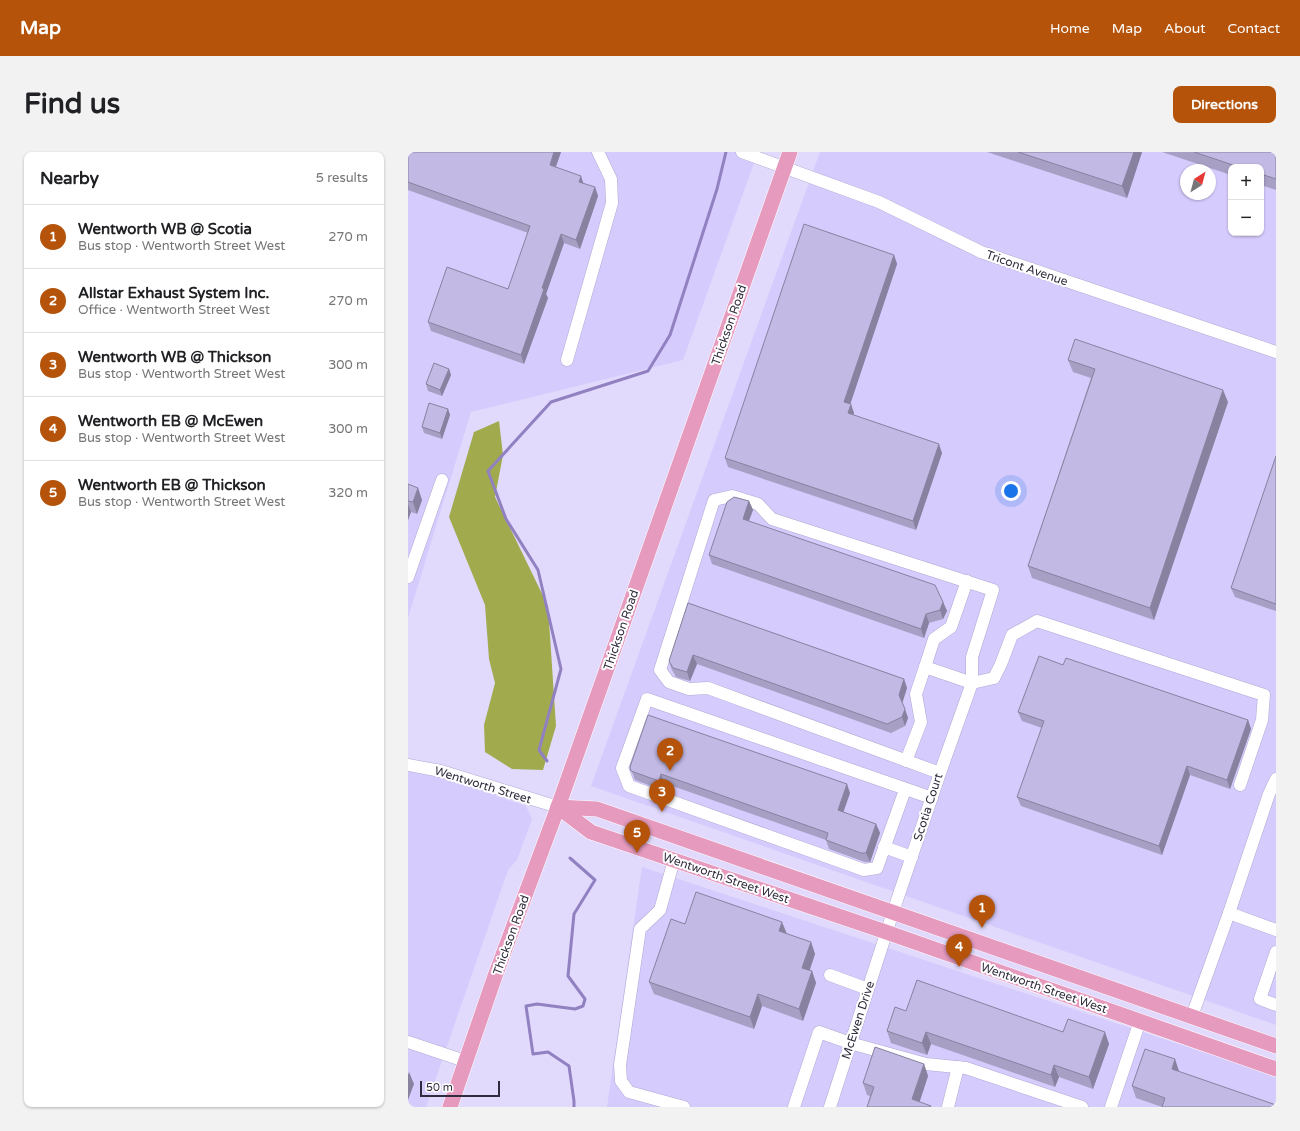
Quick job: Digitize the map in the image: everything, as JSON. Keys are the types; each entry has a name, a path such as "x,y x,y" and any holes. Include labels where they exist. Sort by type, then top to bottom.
{"main road":[{"name":"Thickson Road","path":"450,1107 495,976 558,807 790,152"},
{"name":"Wentworth Street West","path":"558,807 591,832 886,932 1276,1069"},
{"name":"Wentworth Street West","path":"558,807 596,809 1276,1046"}],"street":[{"path":"567,360 612,203 611,179 598,152"},
{"name":"Tricont Avenue","path":"742,152 879,202 981,252 1276,352"},
{"path":"408,577 442,480"},
{"path":"906,761 921,722 916,694 934,639 951,627 968,581 772,519 758,504 732,496 714,500 660,670 669,682 689,689 708,688 906,761 940,773"},
{"name":"Scotia Court","path":"886,932 972,683 972,657 993,590 968,581"},
{"path":"925,667 972,683 994,678 1012,634 1037,621 1264,695 1262,720 1240,784"},
{"path":"905,790 877,868 864,870 629,786 622,768 646,699 905,790 932,798"},
{"name":"Wentworth Street","path":"408,765 441,771 558,807"},
{"path":"1192,1016 1229,913 1269,794 1276,779"},
{"path":"884,847 912,857"},
{"path":"674,860 660,910 640,929 620,1065 621,1081 629,1092 684,1107"},
{"path":"1229,913 1276,930"},
{"name":"McEwen Drive","path":"830,1107 886,932"},
{"path":"1276,952 1260,999 1276,1005"},
{"path":"830,975 868,989"},
{"path":"1111,1107 1140,1022"},
{"path":"794,1107 819,1032 850,1043 926,1064 966,1068 1082,1107"},
{"path":"408,1042 465,1061"},
{"path":"948,1107 958,1067"}],"shaded area":[{"path":"408,152 758,152 683,360 471,412 408,618"},
{"path":"820,152 1276,152 1276,1025 591,786"},
{"path":"408,769 413,769 474,788 526,806 532,819 517,860 508,870 426,1107 408,1107"},
{"path":"642,867 1276,1076 1276,1107 607,1107"}],"green space":[{"path":"499,421 503,455 495,497 548,606 556,726 543,770 512,769 485,752 484,725 495,683 489,659 485,605 449,517 474,432"}],"building":[{"path":"408,152 554,152 550,165 581,176 579,182 595,187 576,240 561,234 521,355 428,322 447,267 508,289 530,226 408,182"},
{"path":"1018,152 1134,152 1122,186"},
{"path":"1194,152 1276,152 1276,179 1264,175 1264,164 1230,164"},
{"path":"804,224 894,255 844,402 851,404 848,413 939,444 913,521 725,458"},
{"path":"1075,339 1223,390 1150,608 1028,566 1095,369 1068,360"},
{"path":"434,363 449,369 440,390 426,384"},
{"path":"429,403 448,409 440,433 422,427"},
{"path":"1276,456 1276,604 1231,588"},
{"path":"408,484 418,488 413,502 408,501"},
{"path":"734,497 749,501 743,519 935,585 943,602 940,610 926,614 921,629 709,555 727,502"},
{"path":"688,603 904,679 899,695 905,709 902,717 887,724 693,655 687,672 673,668 669,661"},
{"path":"1039,656 1063,665 1066,658 1248,720 1227,780 1187,766 1159,846 1017,797 1044,721 1018,712"},
{"path":"648,715 847,784 838,810 876,824 866,853 861,853 826,840 828,833 661,774 659,781 631,771 630,767"},
{"path":"696,892 782,922 779,931 811,942 802,968 812,971 799,1009 758,994 750,1017 649,982 671,919 685,924"},
{"path":"917,980 1063,1032 1068,1019 1105,1032 1089,1077 1054,1065 1051,1075 926,1032 922,1043 887,1031 895,1007 906,1011"},
{"path":"875,1047 924,1064 912,1099 931,1106 930,1107 867,1107 874,1087 863,1083"},
{"path":"1145,1049 1175,1059 1172,1069 1276,1105 1276,1107 1162,1107 1165,1098 1132,1086"}],"waterway":[{"path":"547,761 539,750 561,669 538,570 506,519 488,471 551,402 648,371 670,335 717,189 726,152"},
{"path":"570,858 595,880 574,914 568,976 585,999 583,1006 575,1009 537,1004 526,1006 533,1054 548,1052 569,1066 574,1107"}],"place":[{"name":"Allstar Exhaust System Inc.","path":"670,771"},
{"name":"Wentworth WB @ Thickson","path":"662,812"},
{"name":"Wentworth EB @ Thickson","path":"637,853"},
{"name":"Wentworth WB @ Scotia","path":"982,928"},
{"name":"Wentworth EB @ McEwen","path":"959,967"}]}
